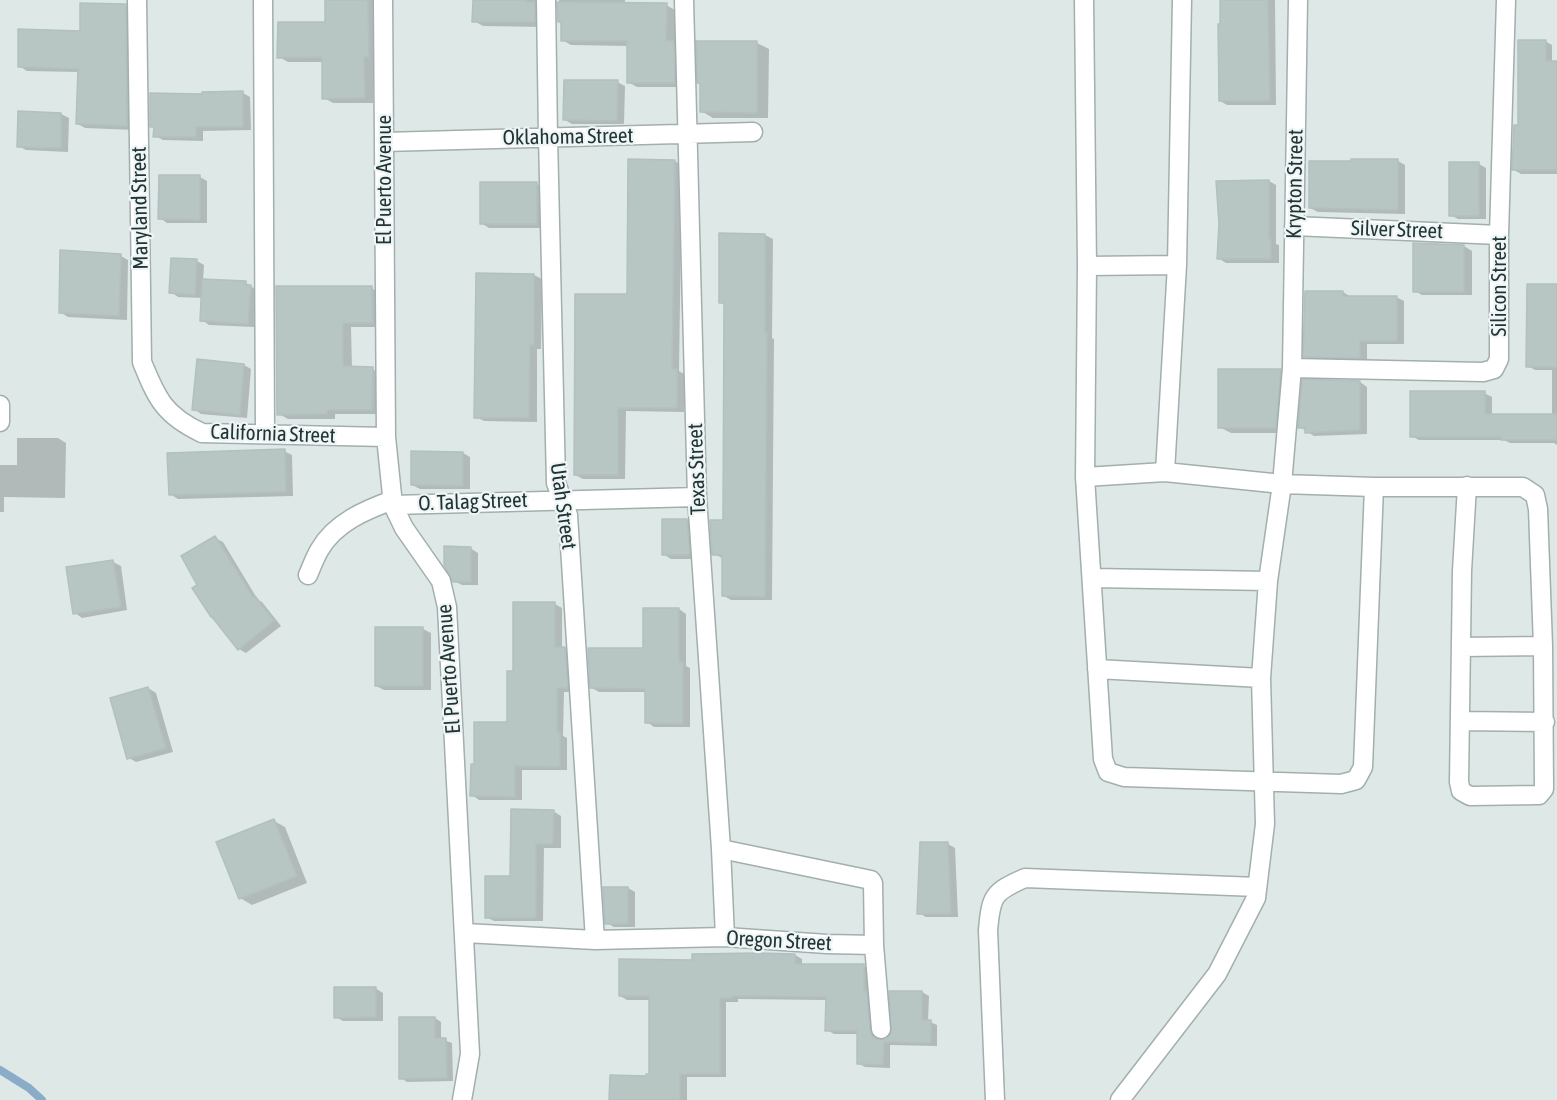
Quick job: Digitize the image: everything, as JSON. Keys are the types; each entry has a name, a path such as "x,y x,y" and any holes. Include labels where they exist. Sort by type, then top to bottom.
{"street":[{"name":"Maryland Street","path":"137,0 142,362 154,394 167,410"},
{"path":"263,0 265,434"},
{"name":"El Puerto Avenue","path":"383,0 386,437 393,503 404,528 441,581 447,607 470,1054 462,1100"},
{"name":"Utah Street","path":"546,0 556,483 568,515 595,940"},
{"name":"Texas Street","path":"684,0 698,496 725,937"},
{"path":"1084,0 1087,266 1085,477 1103,759 1108,772 1124,777 1263,783 1341,784 1356,780 1363,767 1374,487"},
{"path":"1165,472 1177,265 1182,0"},
{"name":"Krypton Street","path":"1120,1100 1216,974 1256,898 1265,824 1261,678 1268,581 1282,484 1292,368 1298,0"},
{"name":"Silicon Street","path":"1292,368 1483,372 1494,369 1499,359 1506,0"},
{"name":"Oklahoma Street","path":"384,141 753,132"},
{"name":"Silver Street","path":"1294,226 1500,235"},
{"path":"1087,266 1177,265"},
{"path":"0,405 0,422"},
{"name":"California Street","path":"167,410 187,426 202,433 386,437"},
{"path":"1085,477 1165,472 1282,484 1374,487 1467,486 1523,487 1534,495 1538,509 1545,722 1544,789 1539,795 1470,796 1461,791 1458,782 1467,486"},
{"name":"O. Talag Street","path":"309,575 319,550 330,535 358,514 393,503 698,496"},
{"path":"1092,578 1268,581"},
{"path":"1461,647 1543,646"},
{"path":"1097,669 1261,678"},
{"path":"1461,721 1545,722"},
{"path":"721,849 871,880 881,1029"},
{"path":"995,1100 988,930 990,904 1005,886 1025,878 1257,887"},
{"name":"Oregon Street","path":"465,933 595,940 725,937 874,945"}],"building":[{"path":"325,0 368,0 369,57 364,57 365,98 322,99 322,57 277,58 278,22 325,22"},
{"path":"473,0 535,2 535,22 472,22"},
{"path":"1220,0 1268,0 1270,101 1219,101"},
{"path":"557,2 667,3 666,41 674,41 675,83 627,83 627,41 561,41 561,22 558,22"},
{"path":"80,3 126,4 127,126 76,124 78,69 18,67 18,29 80,31"},
{"path":"1518,40 1546,40 1546,61 1557,61 1557,170 1512,170 1514,125 1518,125"},
{"path":"696,41 757,41 757,113 700,112"},
{"path":"564,80 618,80 617,121 563,120"},
{"path":"243,91 243,127 196,127 196,137 153,137 154,127 150,127 150,93 202,94 202,92"},
{"path":"18,111 61,113 61,148 17,147"},
{"path":"628,159 675,160 672,369 677,369 677,408 618,408 618,475 574,475 575,294 627,294"},
{"path":"1351,159 1398,159 1398,210 1309,208 1309,161 1351,161"},
{"path":"1449,162 1479,162 1479,216 1449,216"},
{"path":"159,175 200,175 200,220 158,219"},
{"path":"1269,180 1271,259 1217,259 1219,224 1216,181"},
{"path":"480,182 537,182 537,224 480,224"},
{"path":"719,233 765,234 765,333 767,333 765,597 722,596 722,555 712,555 710,520 723,520 724,303 719,303"},
{"path":"1413,243 1464,245 1464,292 1413,292"},
{"path":"60,250 121,254 119,316 59,313"},
{"path":"171,258 197,259 195,295 169,293"},
{"path":"476,273 534,274 534,345 530,345 529,418 474,418"},
{"path":"202,279 246,281 246,285 251,285 248,324 200,321"},
{"path":"1527,284 1557,284 1557,367 1526,367"},
{"path":"276,286 372,286 373,323 343,323 343,366 373,367 372,410 327,410 327,414 277,415"},
{"path":"1305,291 1343,291 1343,296 1397,296 1397,341 1360,341 1360,358 1303,357"},
{"path":"197,359 244,364 240,415 192,410"},
{"path":"1218,369 1281,369 1276,428 1218,428"},
{"path":"1302,379 1360,381 1360,430 1305,433 1305,428 1298,428"},
{"path":"1410,391 1485,391 1485,414 1557,414 1557,440 1501,440 1501,437 1410,437"},
{"path":"285,449 286,492 169,495 167,453"},
{"path":"411,451 463,452 463,486 411,485"},
{"path":"662,519 687,519 690,555 662,555"},
{"path":"215,536 253,597 255,596 274,621 238,650 211,617 192,588 197,585 181,556"},
{"path":"444,546 471,547 471,582 453,582 444,565"},
{"path":"113,560 121,607 73,614 66,567"},
{"path":"513,602 555,602 555,647 565,647 568,688 557,688 560,767 515,766 515,797 470,796 471,764 474,764 474,722 507,722 507,671 513,671"},
{"path":"643,608 679,608 679,662 683,662 683,724 645,723 645,689 590,688 588,648 643,648"},
{"path":"375,627 423,627 423,686 375,686"},
{"path":"148,687 166,748 127,759 110,698"},
{"path":"511,809 554,810 553,844 536,844 536,918 485,918 485,876 510,876"},
{"path":"274,819 297,876 239,899 216,842"},
{"path":"920,842 948,842 951,914 917,914"},
{"path":"603,887 628,887 628,924 605,924"},
{"path":"692,954 795,954 795,964 864,964 864,991 867,991 870,1030 872,1036 877,1039 887,1039 891,1033 889,991 922,991 922,1020 931,1020 931,1043 884,1042 883,1065 857,1064 857,1031 825,1031 826,997 732,996 732,998 720,998 720,1074 680,1074 680,1100 609,1100 610,1075 646,1076 649,1074 649,996 619,996 619,959 692,960"},
{"path":"334,987 376,987 376,1017 334,1018"},
{"path":"399,1017 435,1017 435,1038 446,1038 447,1078 399,1079"}],"waterway":[{"path":"0,1070 29,1088 42,1100"}]}
